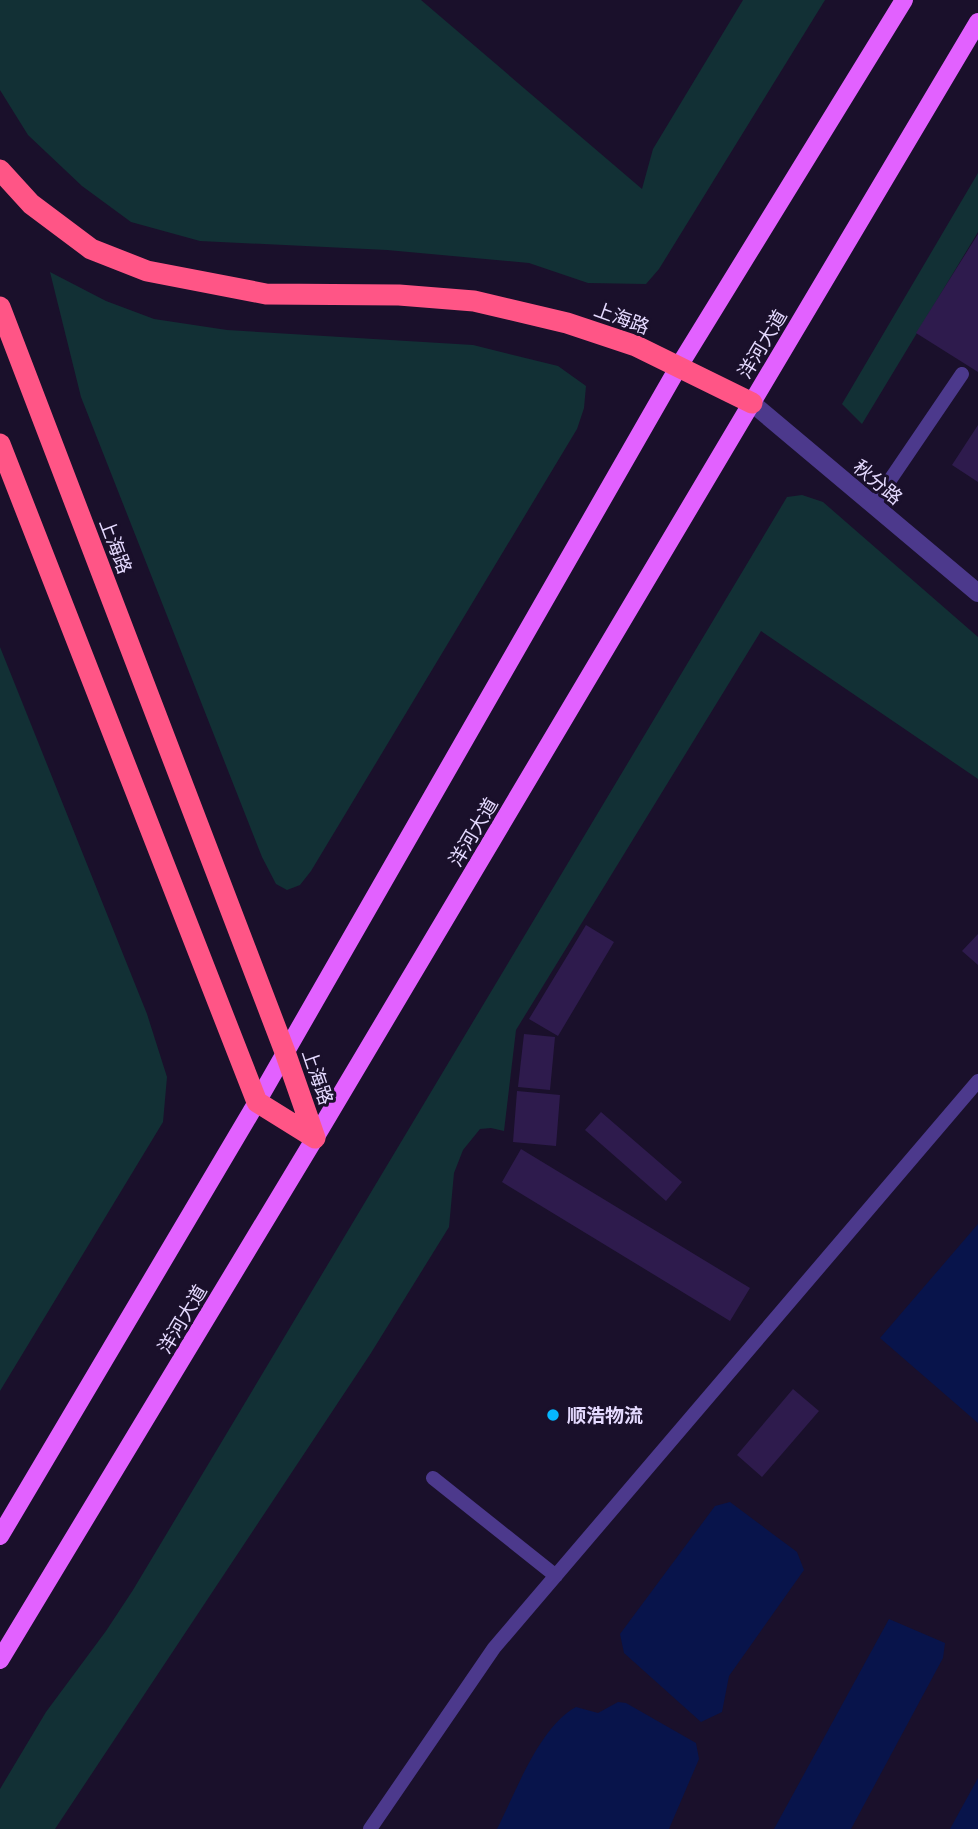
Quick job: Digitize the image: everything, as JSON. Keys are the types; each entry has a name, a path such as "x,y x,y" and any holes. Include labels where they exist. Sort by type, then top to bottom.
{"highway":[{"name":"上海路","path":"0,170 31,204 91,249 147,271 266,295 399,295 474,301 567,323 636,346 752,403"},
{"name":"上海路","path":"0,307 285,1052 315,1138"},
{"path":"0,443 257,1102"},
{"name":"上海路","path":"257,1102 315,1138"}],"main road":[{"path":"0,1536 257,1102 679,366 904,0"},
{"name":"洋河大道","path":"0,1660 315,1138 978,22"}],"street":[{"name":"秋分路","path":"752,403 978,593"}],"lane":[{"path":"873,505 962,374"},
{"path":"370,1829 495,1648 978,1081"},
{"path":"433,1478 556,1576"}],"green space":[{"path":"0,0 421,0 642,189 653,149 743,0 825,0 659,269 646,284 588,283 529,263 387,250 200,241 131,222 82,186 28,135 0,90"},
{"path":"978,173 978,232 862,424 842,404"},
{"path":"50,272 106,301 154,319 227,330 473,345 558,366 586,386 584,408 577,429 311,871 300,885 287,890 276,884 262,857 81,397"},
{"path":"802,495 823,502 978,637 978,779 761,631 516,1030 504,1131 480,1129 463,1150 454,1173 449,1227 371,1353 55,1829 0,1829 0,1789 46,1712 133,1590 787,497"},
{"path":"0,647 147,1014 167,1077 163,1122 0,1391"}],"shaded area":[{"path":"978,1224 978,1423 880,1338"},
{"path":"730,1502 797,1552 804,1570 729,1676 722,1712 701,1722 624,1653 620,1634 715,1506"},
{"path":"889,1619 945,1643 943,1658 851,1829 774,1829"},
{"path":"618,1702 626,1703 696,1743 699,1759 669,1829 497,1829 530,1762 551,1729 563,1716 576,1707 598,1713"},
{"path":"978,1778 978,1829 950,1829"}],"building":[{"path":"978,234 978,372 916,333"},
{"path":"978,425 978,482 952,465"},
{"path":"586,925 614,942 558,1036 529,1019"},
{"path":"978,934 978,965 962,951"},
{"path":"524,1034 555,1037 550,1090 518,1087"},
{"path":"517,1091 560,1095 556,1146 513,1142"},
{"path":"601,1112 682,1182 666,1201 585,1130"},
{"path":"521,1149 750,1288 730,1321 502,1182"},
{"path":"793,1389 819,1411 762,1477 737,1455"}],"place":[{"name":"顺浩物流","path":"553,1415"}]}
